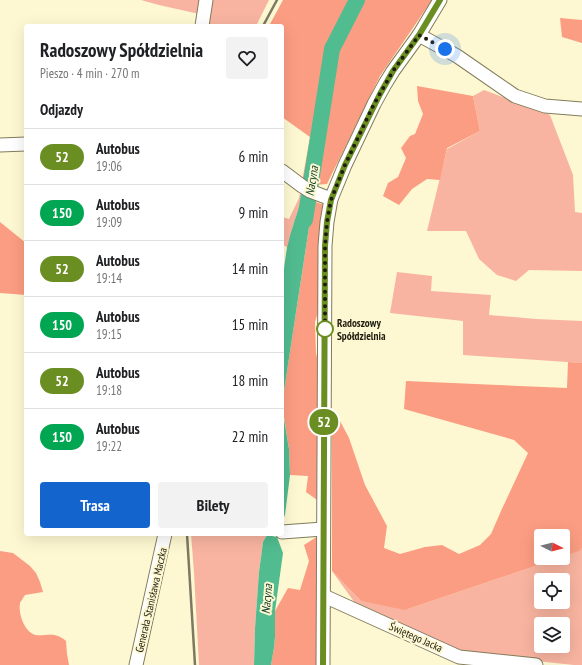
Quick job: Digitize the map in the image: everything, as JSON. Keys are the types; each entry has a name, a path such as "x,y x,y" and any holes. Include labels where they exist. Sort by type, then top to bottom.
{"street":[{"path":"202,24 206,0"},
{"path":"323,665 325,246 327,222 331,200 345,165 374,104 393,71 419,35 440,0"},
{"path":"419,35 458,56 514,96 545,106 582,109"},
{"path":"0,145 24,144"},
{"path":"284,172 310,191 331,200"},
{"path":"284,532 323,529"},
{"name":"Generała Stanisława Maczka","path":"136,665 165,536"},
{"name":"Świętego Jacka","path":"324,596 459,657 536,665"}],"shaded area":[{"path":"141,0 201,0 199,14"},
{"path":"211,0 269,0 257,24 207,24"},
{"path":"283,0 354,0 330,47 309,183 302,182 310,137 284,118 284,24 270,24"},
{"path":"361,0 432,0 380,76 327,184 314,185 336,50"},
{"path":"560,18 582,20 582,43 562,37"},
{"path":"417,86 473,96 480,131 447,148 440,180 427,179 412,189 399,205 383,196 388,183 398,177 406,158 401,148 410,136 415,134 423,114 418,101"},
{"path":"484,90 550,115 573,175 575,212 582,213 582,271 529,270 516,281 497,275 479,259 466,231 427,231 447,149 480,131 473,96"},
{"path":"300,192 303,196 293,226 288,248 284,245 284,218 289,219 299,198"},
{"path":"313,201 324,205 319,309 315,322 316,353 320,369 320,502 306,492 308,476 290,475 289,449 284,417 284,391"},
{"path":"0,222 24,241 24,295 0,293"},
{"path":"397,272 432,276 431,291 491,295 489,315 582,321 582,363 463,355 463,321 390,313"},
{"path":"568,362 582,363 582,548 579,551 570,554 570,529 534,529 534,565 538,565 405,610 361,601 332,571 332,425 338,417 349,438 365,485 387,526 384,548 400,554 425,547 442,545 459,554 480,545 491,534 528,453 514,440 404,409 406,381 567,388"},
{"path":"191,536 266,536 263,542 259,572 254,665 199,665"},
{"path":"318,536 317,665 271,665 275,637 275,611 288,588 300,590 309,561 304,545"},
{"path":"582,548 582,665 461,653 355,603 332,571 361,601 408,609 538,565 570,565 570,554"},
{"path":"0,551 13,553 30,566 36,573 43,592 25,595 20,603 21,617 26,627 32,634 56,635 66,641 69,665 0,665"}],"water":[{"path":"303,196 313,201 284,391 284,267 294,222"},
{"path":"284,419 289,449 290,475 284,517"},
{"path":"266,536 277,537 283,553 275,611 275,637 271,665 254,665 259,572 263,542"}],"waterway":[{"name":"Nacyna","path":"305,220 332,49 357,0"}],"railway":[{"path":"264,24 277,0"},
{"path":"187,536 195,665"}],"bus line":[{"name":"52","path":"323,665 325,246 327,222 331,200 345,165 374,104 393,71 419,35 440,0"}],"place":[{"name":"Radoszowy Spółdzielnia","path":"325,329"}],"route":[{"path":"325,329 325,332 325,310 325,246 327,222 331,200 345,165 374,104 393,71 419,35 445,49"}]}
